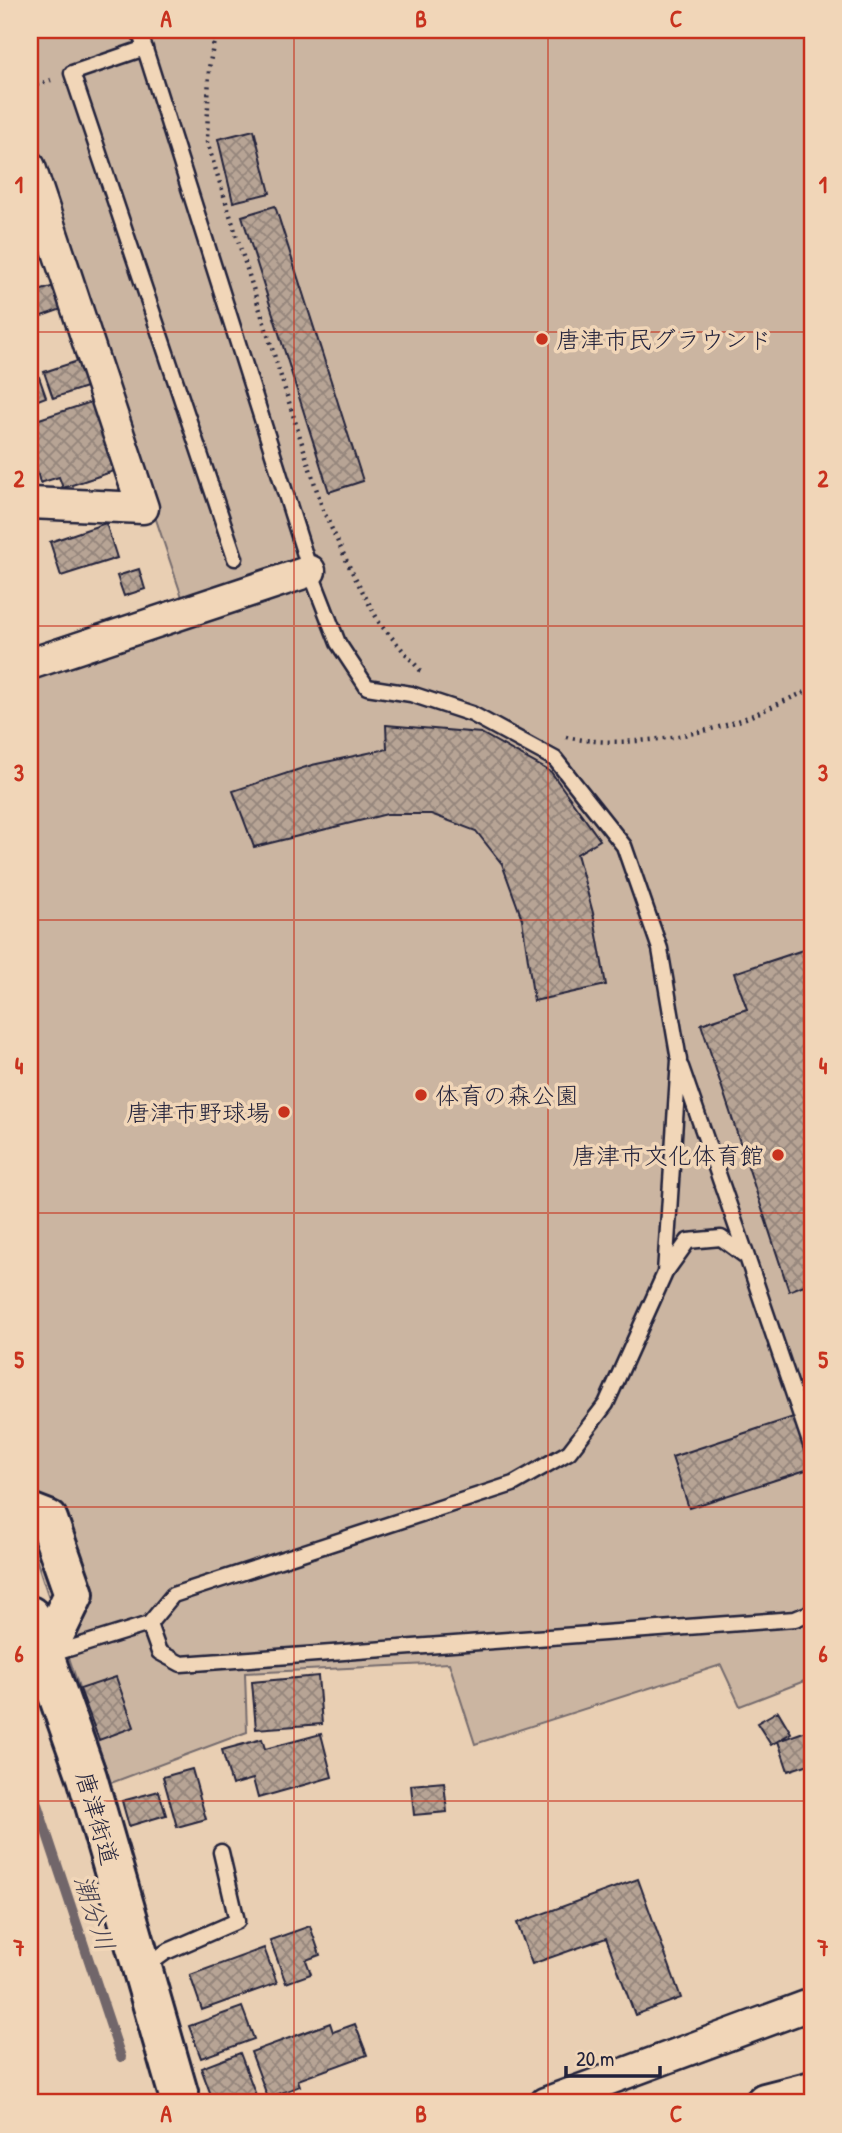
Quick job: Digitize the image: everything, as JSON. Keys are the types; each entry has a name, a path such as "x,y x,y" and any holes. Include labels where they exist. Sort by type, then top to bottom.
{"main road":[{"path":"30,1513 48,1520 74,1594 44,1656"},
{"name":"唐津街道","path":"30,1616 88,1777 181,2103"},
{"path":"765,2103 812,2091"}],"street":[{"path":"30,167 143,508 30,503"},
{"path":"30,664 310,571"},
{"path":"545,2103 812,2004"}],"lane":[{"path":"139,30 310,571 338,643 367,687 411,694 472,714 555,759 624,846 660,949 679,1060 812,1448"},
{"path":"145,48 72,73 234,558"},
{"path":"665,1273 679,1060"},
{"path":"44,1656 149,1624 173,1595 513,1484 569,1451 606,1404 665,1273 688,1241 721,1238 747,1257"},
{"path":"149,1624 159,1653 181,1664 795,1619 812,1612"},
{"path":"142,1969 166,1952 237,1921 222,1852"}],"path":[{"path":"216,30 209,68 207,142 323,510 380,624 420,670 432,676"},
{"path":"557,735 588,741 634,741 716,728 812,687"}],"shaded area":[{"name":"体育の森公園","path":"30,30 812,30 812,1678 740,1706 721,1665 475,1744 449,1663 245,1673 247,1732 111,1783 30,1541 30,649 183,600 30,143"}],"building":[{"path":"254,130 270,193 233,202 218,139"},
{"path":"275,206 363,481 329,492 242,216"},
{"path":"57,285 65,308 30,320 30,294"},
{"path":"87,358 95,384 53,398 44,372"},
{"path":"39,377 46,397 30,403 30,380"},
{"path":"94,401 117,470 63,488 59,477 40,483 36,468 30,470 30,422"},
{"path":"106,523 117,558 61,576 50,542"},
{"path":"139,569 145,589 124,596 117,576"},
{"path":"386,725 481,733 551,772 600,840 577,854 593,913 606,985 534,1001 522,919 502,864 476,831 431,814 387,814 254,847 233,791 312,765 387,749"},
{"name":"唐津市文化体育館","path":"812,947 812,1310 804,1285 789,1291 701,1024 747,1009 734,973"},
{"path":"812,1411 812,1468 689,1508 672,1457"},
{"path":"318,1676 322,1724 256,1729 252,1682"},
{"path":"116,1677 134,1727 99,1740 80,1689"},
{"path":"778,1711 791,1733 771,1745 757,1723"},
{"path":"812,1729 812,1763 788,1771 778,1741"},
{"path":"321,1734 332,1777 258,1798 253,1779 232,1785 222,1750 262,1739 265,1749"},
{"path":"192,1769 206,1819 177,1827 163,1777"},
{"path":"444,1782 447,1812 414,1815 411,1785"},
{"path":"159,1791 166,1815 129,1826 122,1801"},
{"path":"638,1879 681,1998 635,2015 606,1938 532,1964 517,1923"},
{"path":"310,1926 320,1955 306,1960 311,1974 286,1983 270,1940"},
{"path":"264,1948 277,1983 202,2010 190,1975"},
{"path":"242,2007 254,2039 201,2058 189,2026"},
{"path":"330,2023 333,2032 355,2024 367,2055 298,2080 300,2086 268,2098 251,2052"},
{"path":"240,2053 259,2103 214,2103 201,2068"},
{"path":"120,2095 123,2103 97,2103"}],"waterway":[{"name":"潮分川","path":"30,1783 121,2057"}],"place":[{"name":"唐津市民グラウンド","path":"542,339"},
{"name":"体育の森公園","path":"421,1095"},
{"name":"唐津市野球場","path":"284,1112"},
{"name":"唐津市文化体育館","path":"778,1155"}]}
